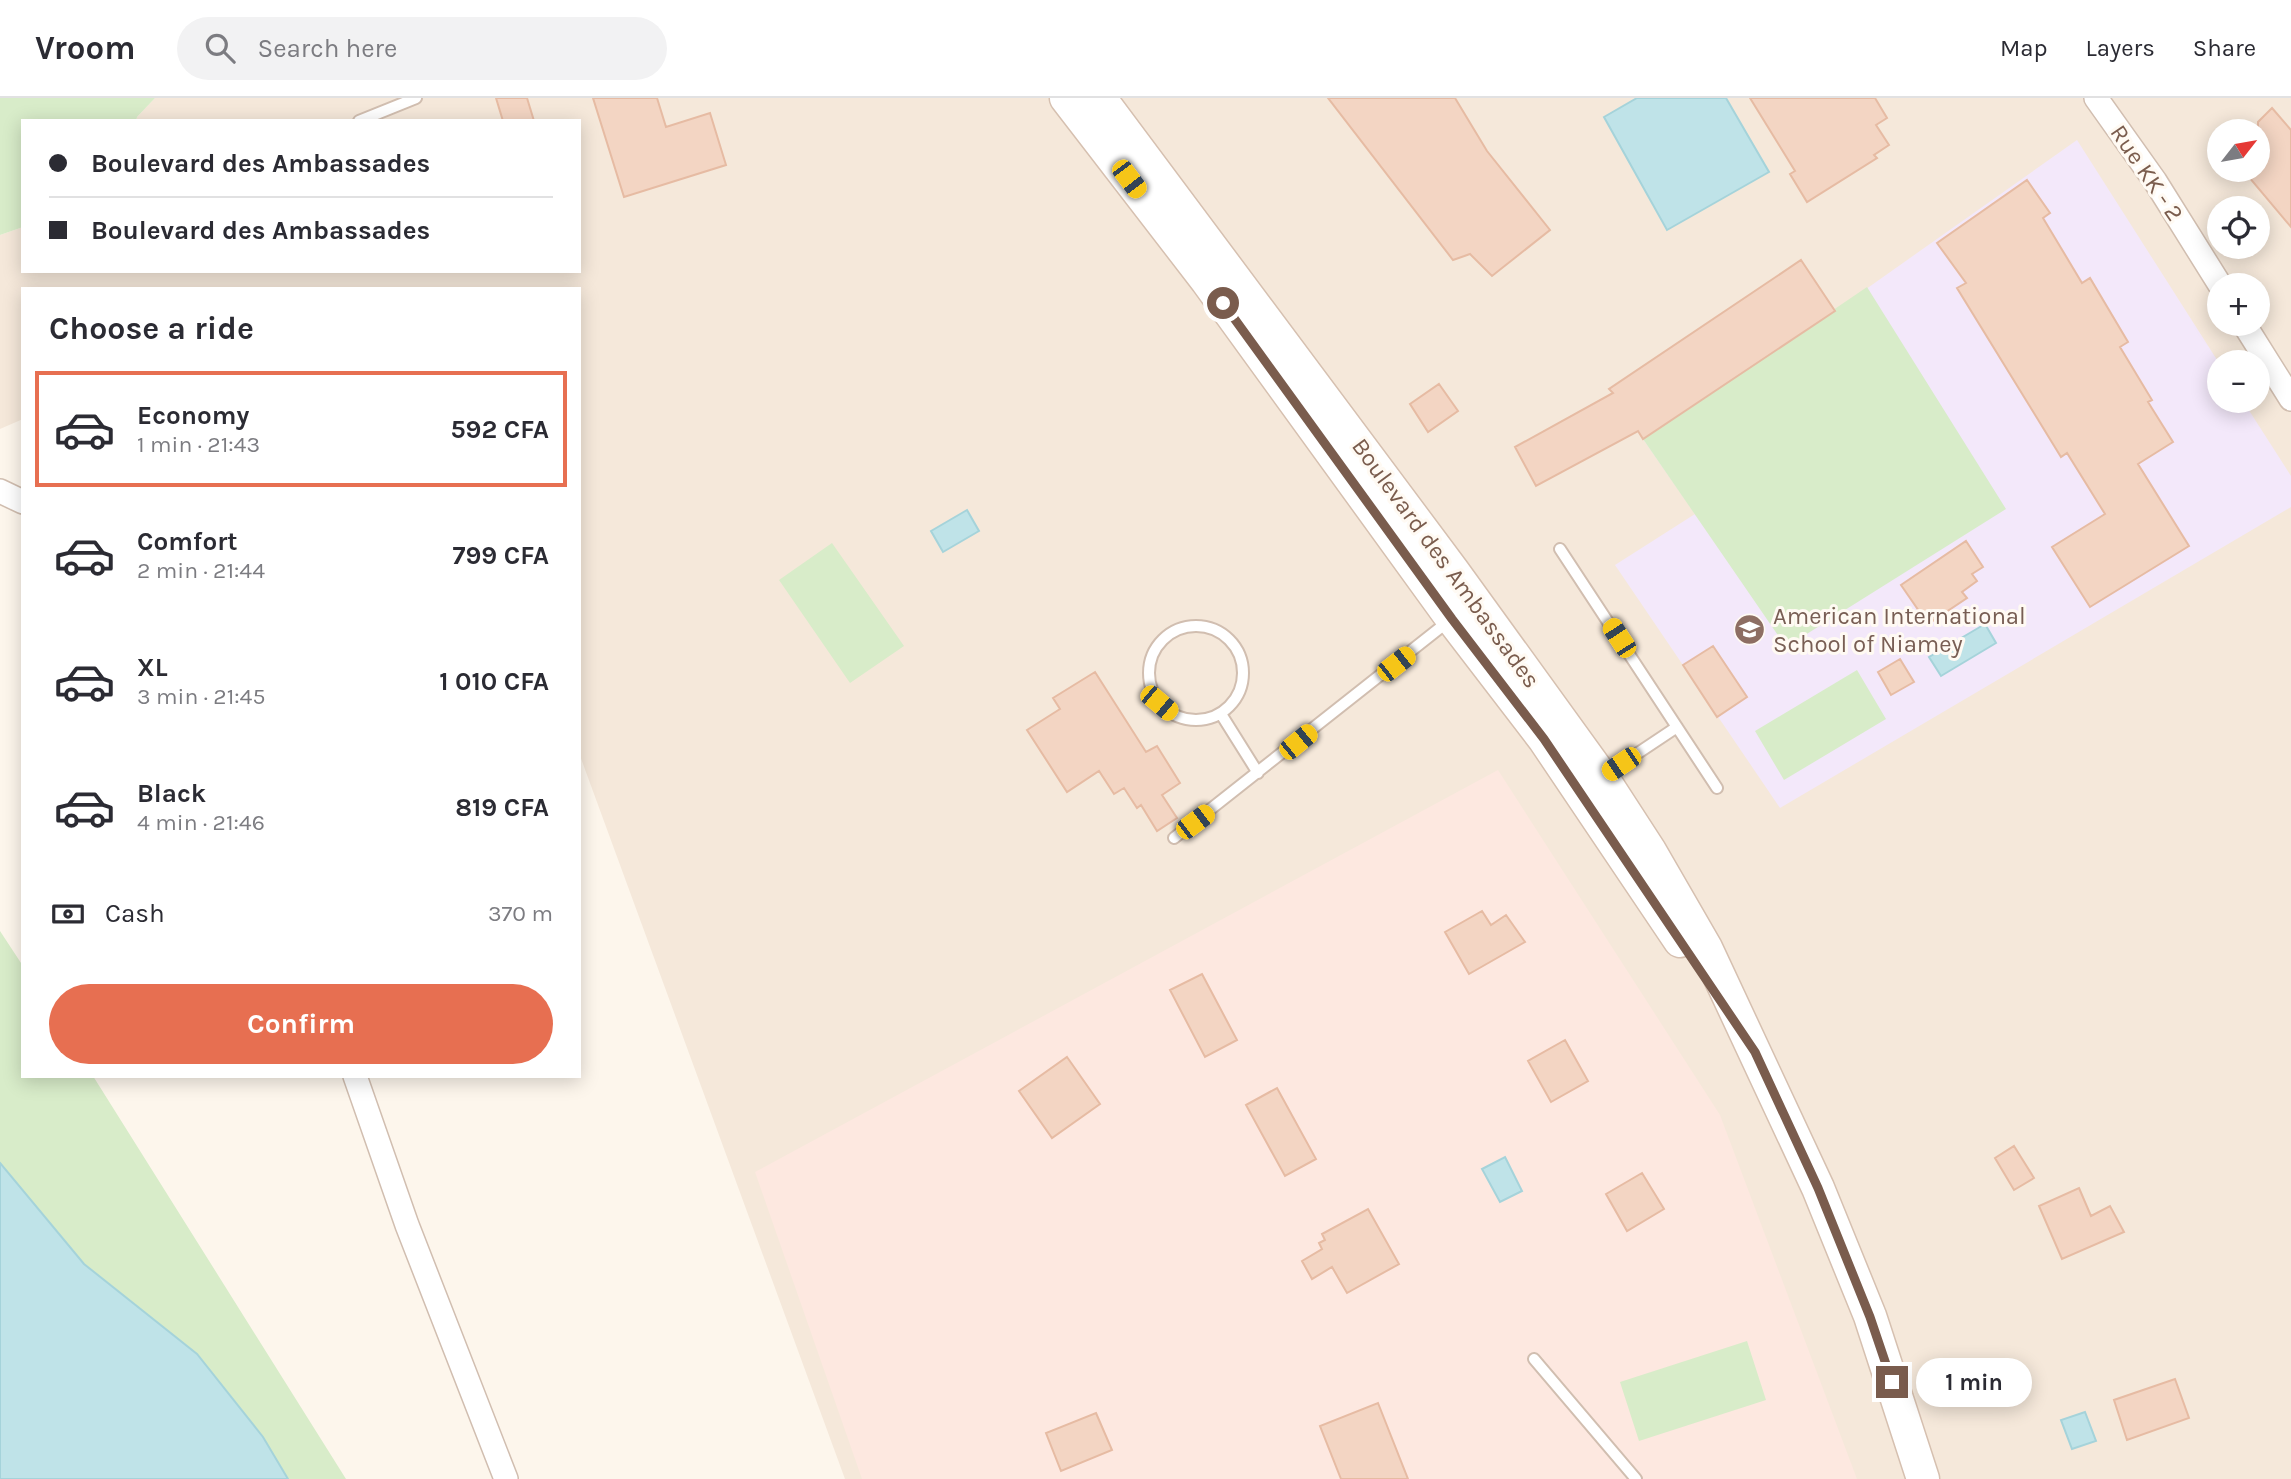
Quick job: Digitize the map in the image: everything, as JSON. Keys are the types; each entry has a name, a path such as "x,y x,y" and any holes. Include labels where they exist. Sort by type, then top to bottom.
{"main road":[{"name":"Boulevard des Ambassades","path":"1066,98 1463,610 1602,777 1650,851 1706,948 1818,1188 1870,1317 1923,1479"},
{"name":"Boulevard des Ambassades","path":"1100,98 1463,610 1544,739 1755,1052"}],"street":[{"name":"Rue KK - 2","path":"2096,98 2155,181 2212,273"},
{"path":"2252,336 2291,399"},
{"path":"0,491 21,501"},
{"path":"356,1078 407,1225 506,1479"}],"lane":[{"path":"364,119 416,98"},
{"path":"1560,549 1717,788"},
{"path":"1174,838 1463,610"},
{"path":"1201,626 1215,630 1229,639 1239,654 1243,676 1238,694 1221,714 1205,720 1186,720 1172,714 1159,703 1149,676 1150,661 1162,640 1183,628 1201,626"},
{"path":"1221,714 1258,773"},
{"path":"1602,777 1677,727"},
{"path":"1534,1359 1636,1479"}],"shaded area":[{"path":"155,98 2291,98 2291,1479 845,1479 581,758 581,287 21,287 21,420 0,429 0,235 21,228 21,273 581,273 581,119 136,119"},
{"path":"2077,140 2211,350 2207,350 2207,413 2251,413 2291,476 2291,507 1780,808 1615,565 1695,514 1643,439 1835,311"},
{"path":"1498,770 1720,1115 1857,1479 862,1479 755,1172"}],"green space":[{"path":"0,98 155,98 136,119 21,119 21,228 0,235"},
{"path":"1867,287 2006,509 1786,647 1643,439"},
{"path":"832,543 904,646 850,683 779,580"},
{"path":"1857,670 1886,719 1784,780 1755,731"},
{"path":"0,931 21,963 21,1078 94,1078 346,1479 288,1479 263,1437 197,1354 84,1264 0,1163"},
{"path":"1747,1341 1766,1400 1639,1441 1620,1382"}],"water":[{"path":"1637,98 1726,98 1769,172 1667,230 1604,117"},
{"path":"967,510 979,531 943,552 931,531"},
{"path":"1985,624 1996,643 1941,676 1929,657"},
{"path":"1505,1157 1522,1191 1500,1202 1482,1169"},
{"path":"0,1163 84,1264 197,1354 263,1437 288,1479 0,1479"},
{"path":"2085,1412 2096,1441 2072,1449 2061,1420"}],"building":[{"path":"496,98 527,98 533,119 502,119"},
{"path":"593,98 657,98 666,127 710,113 726,165 624,197"},
{"path":"1328,98 1455,98 1487,151 1550,230 1492,276 1470,254 1453,260"},
{"path":"1750,98 1875,98 1887,118 1876,125 1889,145 1874,155 1877,158 1807,202 1790,174 1795,171"},
{"path":"2272,108 2291,130 2291,227 2270,202 2270,196 2265,196 2253,182 2270,182 2270,119 2261,119"},
{"path":"2027,180 2050,213 2043,218 2082,283 2090,278 2128,342 2120,347 2152,400 2148,402 2173,442 2138,464 2189,546 2090,607 2052,547 2105,514 2067,453 2061,457 1957,288 1966,283 1937,243"},
{"path":"1801,260 1835,311 1643,439 1638,431 1536,486 1515,447 1613,393 1609,389"},
{"path":"1439,384 1458,411 1428,432 1410,404"},
{"path":"1966,541 1983,567 1972,574 1977,581 1962,592 1967,598 1928,624 1901,585"},
{"path":"1713,646 1747,697 1717,717 1683,665"},
{"path":"1900,659 1914,682 1891,695 1878,672"},
{"path":"1095,672 1146,752 1157,746 1180,783 1162,795 1177,818 1157,831 1141,805 1137,808 1124,788 1114,794 1099,771 1067,792 1027,730 1060,709 1053,698"},
{"path":"1482,911 1491,925 1506,915 1525,942 1469,974 1445,932"},
{"path":"1202,974 1237,1040 1205,1057 1170,990"},
{"path":"1565,1040 1588,1081 1551,1102 1528,1061"},
{"path":"1067,1057 1100,1104 1052,1138 1019,1091"},
{"path":"1277,1088 1316,1159 1285,1176 1246,1105"},
{"path":"2014,1146 2034,1178 2014,1190 1995,1158"},
{"path":"1642,1173 1664,1209 1627,1231 1606,1194"},
{"path":"2079,1188 2091,1216 2110,1206 2124,1232 2062,1259 2039,1206"},
{"path":"1368,1209 1399,1264 1347,1293 1332,1267 1312,1279 1302,1261 1322,1249 1319,1243 1325,1240 1322,1234"},
{"path":"2175,1379 2189,1418 2127,1440 2114,1400"},
{"path":"1378,1403 1408,1479 1341,1479 1320,1426"},
{"path":"1096,1413 1112,1450 1061,1471 1046,1433"}],"place":[{"name":"American International School of Niamey","path":"1750,630"}],"route":[{"path":"1223,303 1452,619 1544,739 1755,1052 1818,1188 1870,1317 1892,1382"}]}
